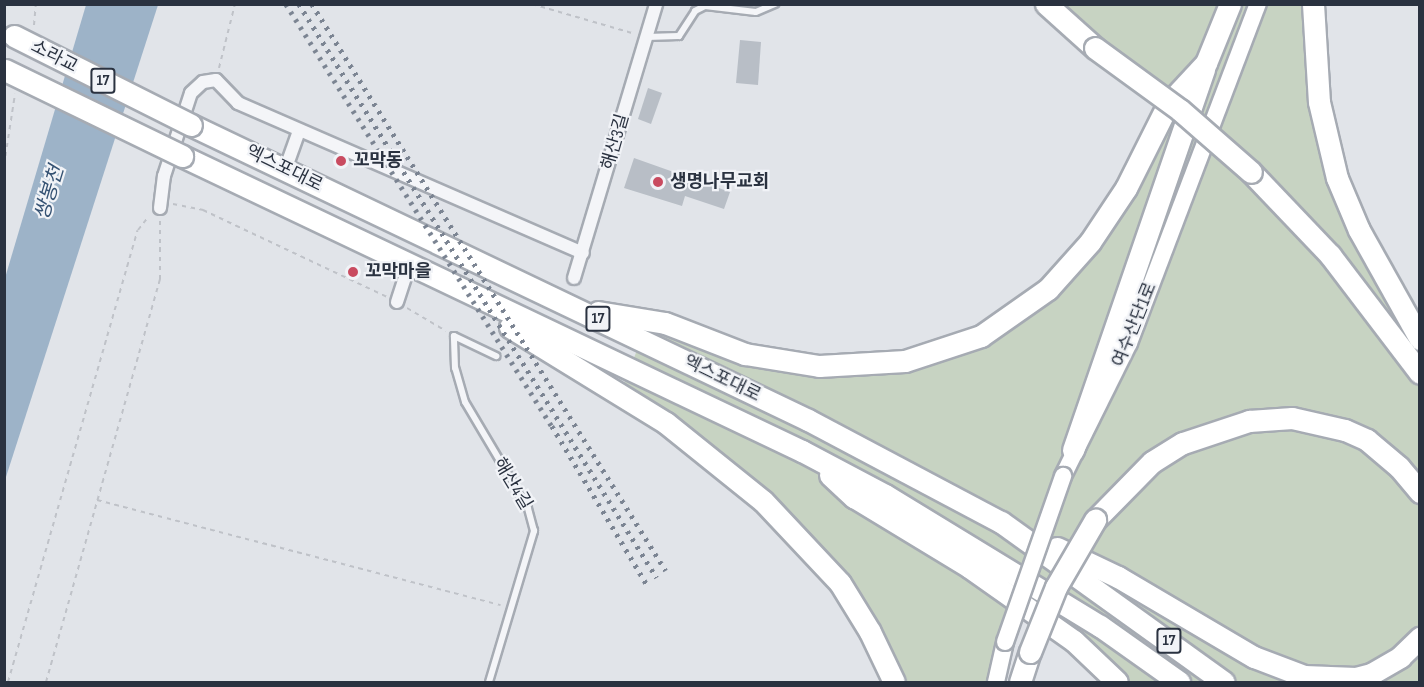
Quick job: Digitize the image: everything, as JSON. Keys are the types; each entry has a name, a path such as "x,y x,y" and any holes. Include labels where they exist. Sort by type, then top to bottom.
{"highway":[{"path":"1046,4 1095,48 1180,110 1251,172 1330,255 1419,373"},
{"path":"1313,4 1318,102 1335,169 1359,230 1419,339"},
{"path":"1073,450 1227,8"},
{"name":"소라교","path":"8,34 191,125"},
{"path":"576,309 665,323 745,354 819,366 905,361 962,345 1027,307 1068,269 1126,188 1168,104 1206,63"},
{"name":"소라교","path":"5,69 182,156"},
{"name":"엑스포대로","path":"191,125 808,420 1001,522 1224,682"},
{"name":"엑스포대로","path":"182,156 802,452 885,495 1100,626 1179,682"},
{"path":"409,266 630,399 735,476 807,544 840,583 870,632 894,682"},
{"path":"1020,682 1056,587 1095,520 1152,462 1212,431 1249,421 1292,418 1318,422 1388,449 1419,478"},
{"path":"1367,440 1399,467 1419,492"},
{"path":"802,452 855,496 969,567 1074,641 1117,682"},
{"path":"1001,522 1118,577 1279,670 1304,676 1356,678 1386,666 1419,638"}],"street":[{"name":"해산3길","path":"574,278 656,4"},
{"name":"여수산단1로","path":"996,682 1005,642 1073,450 1129,343 1258,4"},
{"path":"160,208 164,177 191,93 203,82 216,80 231,100 583,253"},
{"path":"285,170 299,131"},
{"path":"397,302 409,266"}],"lane":[{"path":"646,37 679,36 695,11 705,6 756,12 775,4"},
{"path":"454,336 496,356"},
{"name":"해산4길","path":"454,336 455,368 465,402 533,522 532,539 489,682"}],"path":[{"path":"216,80 235,4"},
{"path":"532,4 646,37"},
{"path":"8,682 138,230 160,208 179,203 203,210 397,302 454,336"},
{"path":"46,682 160,279 160,208"},
{"path":"97,500 512,608"}],"green space":[{"path":"1046,5 1313,5 1323,128 1419,339 1419,682 1117,682 1016,603 997,682 894,682 822,562 620,393 649,320 763,358 933,355 1048,289 1168,104"}],"water":[{"name":"쌍봉천","path":"86,5 158,5 5,480 5,278"}],"building":[{"path":"740,40 761,42 758,85 736,83"},
{"path":"648,88 662,93 651,124 638,119"},
{"name":"생명나무교회","path":"634,158 730,192 724,209 685,196 682,206 624,188"}],"railway":[{"path":"286,4 552,426 647,585"},
{"path":"299,4 657,578"},
{"path":"312,4 666,571"}],"place":[{"name":"꼬막동","path":"341,161"},
{"name":"생명나무교회","path":"658,182"},
{"name":"꼬막마을","path":"353,272"}]}
